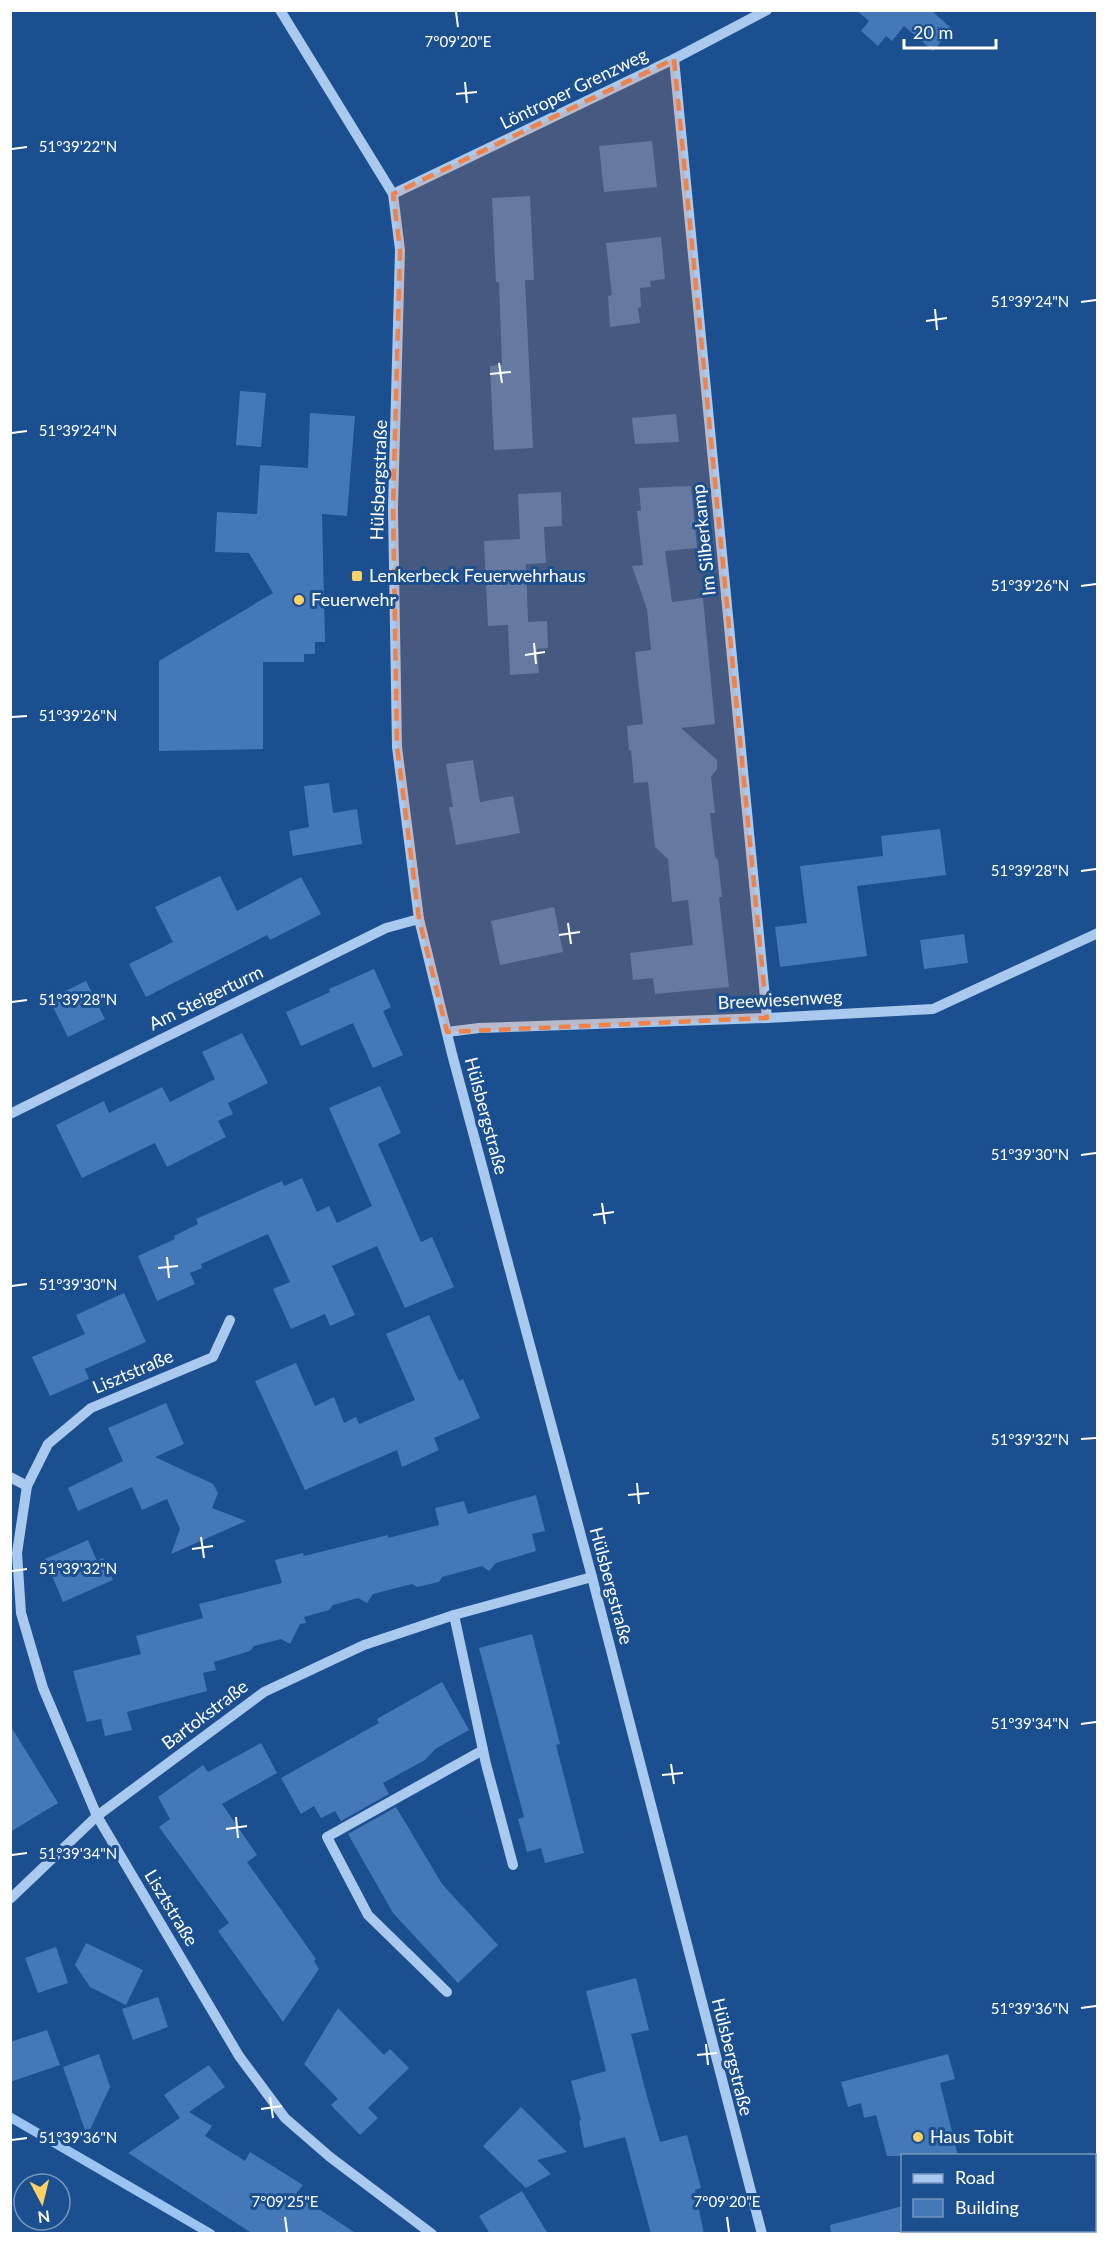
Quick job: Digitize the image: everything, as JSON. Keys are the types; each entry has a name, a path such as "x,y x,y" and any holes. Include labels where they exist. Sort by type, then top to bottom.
{"street":[{"name":"Hülsbergstraße","path":"280,10 393,194 400,250 393,519 397,747 419,919 762,2234"},
{"name":"Löntroper Grenzweg","path":"393,194 674,59 767,10"},
{"name":"Im Silberkamp","path":"674,59 767,1018"},
{"name":"Am Steigerturm","path":"10,1114 386,928 419,919"},
{"name":"Breewiesenweg","path":"447,1032 478,1028 767,1018 933,1009 1098,933"},
{"name":"Lisztstraße","path":"230,1320 213,1357 91,1408 48,1444 27,1486 17,1553 21,1613 42,1688 97,1816 239,2056 285,2118 330,2157 432,2234"},
{"path":"10,1477 27,1486"},
{"name":"Bartokstraße","path":"10,1899 97,1816 264,1692 364,1645 454,1615 592,1577"},
{"path":"454,1615 483,1750 513,1865"},
{"path":"447,1992 368,1915 327,1837 483,1750"}],"highlighted area":[{"path":"674,59 767,1018 447,1032 419,919 397,747 393,508 400,250 393,194"}],"building":[{"path":"856,10 931,10 952,29 933,51 904,26 892,41 886,36 878,46 861,31 869,21"},
{"path":"652,141 657,187 604,192 599,146"},
{"path":"530,196 534,280 525,280 533,448 494,450 490,366 502,365 499,282 496,282 492,198"},
{"path":"661,237 665,279 650,281 651,287 640,288 641,307 638,308 640,323 610,327 608,296 612,295 606,243"},
{"path":"240,391 266,393 261,447 236,445"},
{"path":"310,413 355,416 347,516 322,514 325,642 315,642 315,654 304,654 304,662 263,662 263,749 159,751 159,661 273,593 249,553 215,552 217,512 257,514 260,465 308,468"},
{"path":"676,414 679,442 635,444 632,418"},
{"path":"691,486 697,548 665,551 672,602 703,598 715,724 681,728 717,760 717,769 711,777 715,813 710,813 715,857 718,860 722,897 719,897 729,987 655,994 653,978 633,980 630,953 693,945 688,900 672,902 668,859 655,847 648,782 634,783 627,726 643,724 635,652 651,650 647,609 632,566 643,565 637,511 641,511 639,488"},
{"path":"561,492 562,526 544,527 546,563 526,564 528,622 547,621 548,648 537,649 539,673 510,675 508,625 488,626 484,541 520,539 518,494"},
{"path":"473,760 480,802 513,796 520,833 456,845 449,807 453,807 446,764"},
{"path":"329,783 333,813 357,809 362,844 293,856 289,831 309,827 304,786"},
{"path":"940,829 946,875 857,886 867,956 780,967 775,927 807,923 800,866 883,856 881,836"},
{"path":"220,876 237,911 301,877 321,914 270,940 267,935 146,997 129,964 173,942 155,907"},
{"path":"554,907 563,952 500,965 491,921"},
{"path":"964,934 968,963 924,969 920,940"},
{"path":"374,969 391,1007 383,1011 403,1055 373,1068 353,1023 301,1046 286,1012"},
{"path":"86,981 105,1019 68,1037 49,999"},
{"path":"242,1033 268,1083 228,1103 233,1114 218,1121 226,1137 167,1167 155,1143 82,1178 56,1125 104,1101 109,1113 162,1087 170,1102 215,1079 202,1052"},
{"path":"380,1086 401,1133 378,1144 421,1242 432,1237 454,1287 405,1308 377,1246 332,1266 355,1315 330,1326 325,1314 291,1329 273,1289 290,1282 268,1234 201,1264 202,1268 190,1273 195,1284 157,1301 138,1256 175,1239 174,1236 198,1224 196,1219 282,1181 284,1186 302,1178 317,1212 329,1206 337,1223 372,1206 329,1108"},
{"path":"124,1293 146,1342 85,1369 89,1379 50,1396 32,1357 85,1334 76,1315"},
{"path":"429,1315 459,1381 463,1379 480,1418 434,1438 439,1450 402,1467 397,1450 305,1490 255,1381 296,1363 315,1406 334,1397 344,1423 356,1417 359,1424 415,1400 386,1334"},
{"path":"166,1403 184,1444 155,1457 213,1484 218,1493 212,1508 246,1521 171,1554 180,1529 167,1499 142,1510 132,1487 78,1511 68,1488 123,1461 108,1428"},
{"path":"536,1495 545,1531 532,1534 536,1551 496,1563 489,1571 482,1566 442,1577 439,1582 417,1587 412,1584 373,1594 367,1603 358,1598 304,1617 306,1623 300,1624 290,1644 281,1639 254,1646 250,1651 214,1662 216,1670 203,1673 207,1691 127,1712 132,1730 105,1736 101,1719 87,1722 73,1671 141,1654 136,1636 203,1618 199,1604 282,1583 275,1560 303,1553 304,1556 439,1525 435,1508 464,1501 468,1514"},
{"path":"88,1540 97,1561 103,1558 113,1580 63,1602 45,1559"},
{"path":"532,1634 560,1744 556,1745 584,1853 545,1863 541,1848 527,1852 518,1819 524,1817 479,1648"},
{"path":"442,1682 469,1730 435,1749 425,1760 383,1783 389,1794 341,1821 335,1811 321,1818 314,1806 301,1814 281,1778 379,1723 377,1719"},
{"path":"10,1725 58,1803 10,1832"},
{"path":"261,1743 277,1773 222,1804 257,1855 247,1862 316,1959 314,1961 319,1969 283,2022 218,1931 229,1923 159,1827 170,1819 158,1797 203,1765 208,1772"},
{"path":"396,1807 442,1884 498,1945 458,1983 393,1913 348,1834"},
{"path":"86,1943 143,1970 126,2005 90,1987 75,1965"},
{"path":"56,1947 68,1983 38,1993 25,1958"},
{"path":"636,1978 649,2030 631,2034 645,2089 660,2142 687,2135 701,2188 695,2190 704,2234 651,2234 625,2137 584,2148 579,2121 581,2120 571,2081 606,2071 586,1991"},
{"path":"158,1997 168,2027 133,2040 122,2009"},
{"path":"338,2008 384,2055 390,2049 409,2068 368,2108 378,2118 360,2135 331,2105 338,2099 304,2064"},
{"path":"47,2030 60,2065 10,2082 10,2042"},
{"path":"99,2054 110,2087 87,2136 63,2067"},
{"name":"Haus Tobit","path":"948,2054 955,2079 940,2083 958,2154 887,2156 876,2115 864,2118 861,2103 848,2107 841,2082"},
{"path":"209,2065 225,2087 189,2112 212,2126 205,2136 245,2161 250,2152 303,2185 296,2194 357,2234 253,2234 128,2153 180,2118 164,2095"},
{"path":"521,2107 567,2152 537,2160 551,2174 526,2188 483,2146"},
{"path":"522,2191 548,2234 490,2234 479,2216"},
{"path":"901,2207 901,2232 903,2234 831,2234 830,2225"}],"waterway":[{"path":"10,2117 211,2234"}],"place":[{"name":"Lenkerbeck Feuerwehrhaus","path":"357,576"},
{"name":"Feuerwehr","path":"299,600"},
{"name":"Haus Tobit","path":"918,2137"}]}
